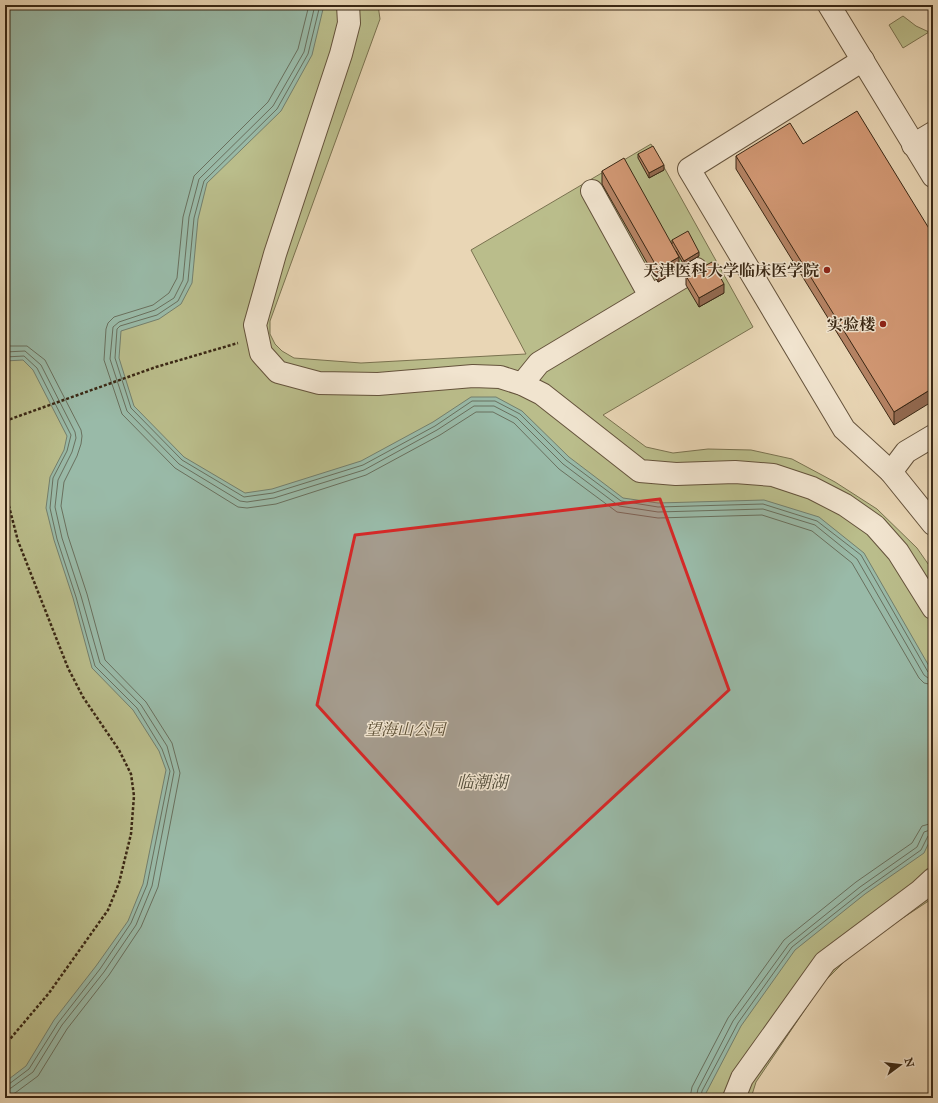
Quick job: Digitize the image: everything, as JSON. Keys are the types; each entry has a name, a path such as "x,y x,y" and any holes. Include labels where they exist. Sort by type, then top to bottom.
{"lane":[{"path":"348,5 349,23 341,54 275,254 255,325 261,353 278,372 318,383 378,384 473,376 500,377 522,384 542,394 640,471 676,474 735,472 773,475 812,488 845,505 875,526 898,552 933,608"},
{"path":"828,5 933,176"},
{"path":"863,60 689,169 844,430 891,472 933,524"},
{"path":"913,145 933,133"},
{"path":"592,191 650,296"},
{"path":"522,384 539,364 696,268"},
{"path":"891,472 906,452 933,436"},
{"path":"734,1098 742,1078 825,962 920,891 933,879"}],"path":[{"path":"5,421 156,366 227,346 258,340"},
{"path":"5,491 18,541 68,668 83,697 119,750 131,774 134,796 131,834 119,883 108,910 48,994 5,1045"}],"highlighted area":[{"path":"660,499 729,690 498,904 317,705 355,535"}],"green space":[{"name":"临潮湖","path":"5,5 378,5 380,19 270,321 270,334 275,344 282,351 294,358 361,363 526,354 471,250 651,144 753,327 603,415 646,447 673,453 708,449 751,450 792,459 835,482 877,509 917,548 933,571 933,898 859,947 823,983 756,1082 751,1098 5,1098"},
{"path":"903,16 916,26 929,32 903,48 889,25"}],"water":[{"name":"临潮湖","path":"5,5 324,5 312,55 281,111 207,183 198,219 192,283 181,304 159,319 121,331 119,358 134,406 184,457 245,493 272,489 361,461 433,422 471,397 496,397 522,411 569,457 623,498 658,503 764,500 819,517 864,553 933,673 933,834 924,853 865,894 795,950 741,1026 706,1093 705,1098 5,1098 5,1082 26,1066 54,1020 96,966 128,921 143,884 166,770 159,751 133,710 92,668 46,508 50,477 64,450 67,436 33,370 23,360 5,361"}],"building":[{"name":"实验楼","path":"857,111 933,235 933,388 894,412 736,156 790,123 803,144"},
{"path":"653,146 664,165 649,173 638,154"},
{"path":"624,158 679,257 658,269 602,171"},
{"path":"688,231 699,252 684,261 672,240"},
{"path":"712,262 724,284 699,298 686,276"}],"place":[{"name":"天津医科大学临床医学院","path":"827,270"},
{"name":"实验楼","path":"883,324"}],"park label":[{"name":"望海山公园","path":"405,729"}]}
